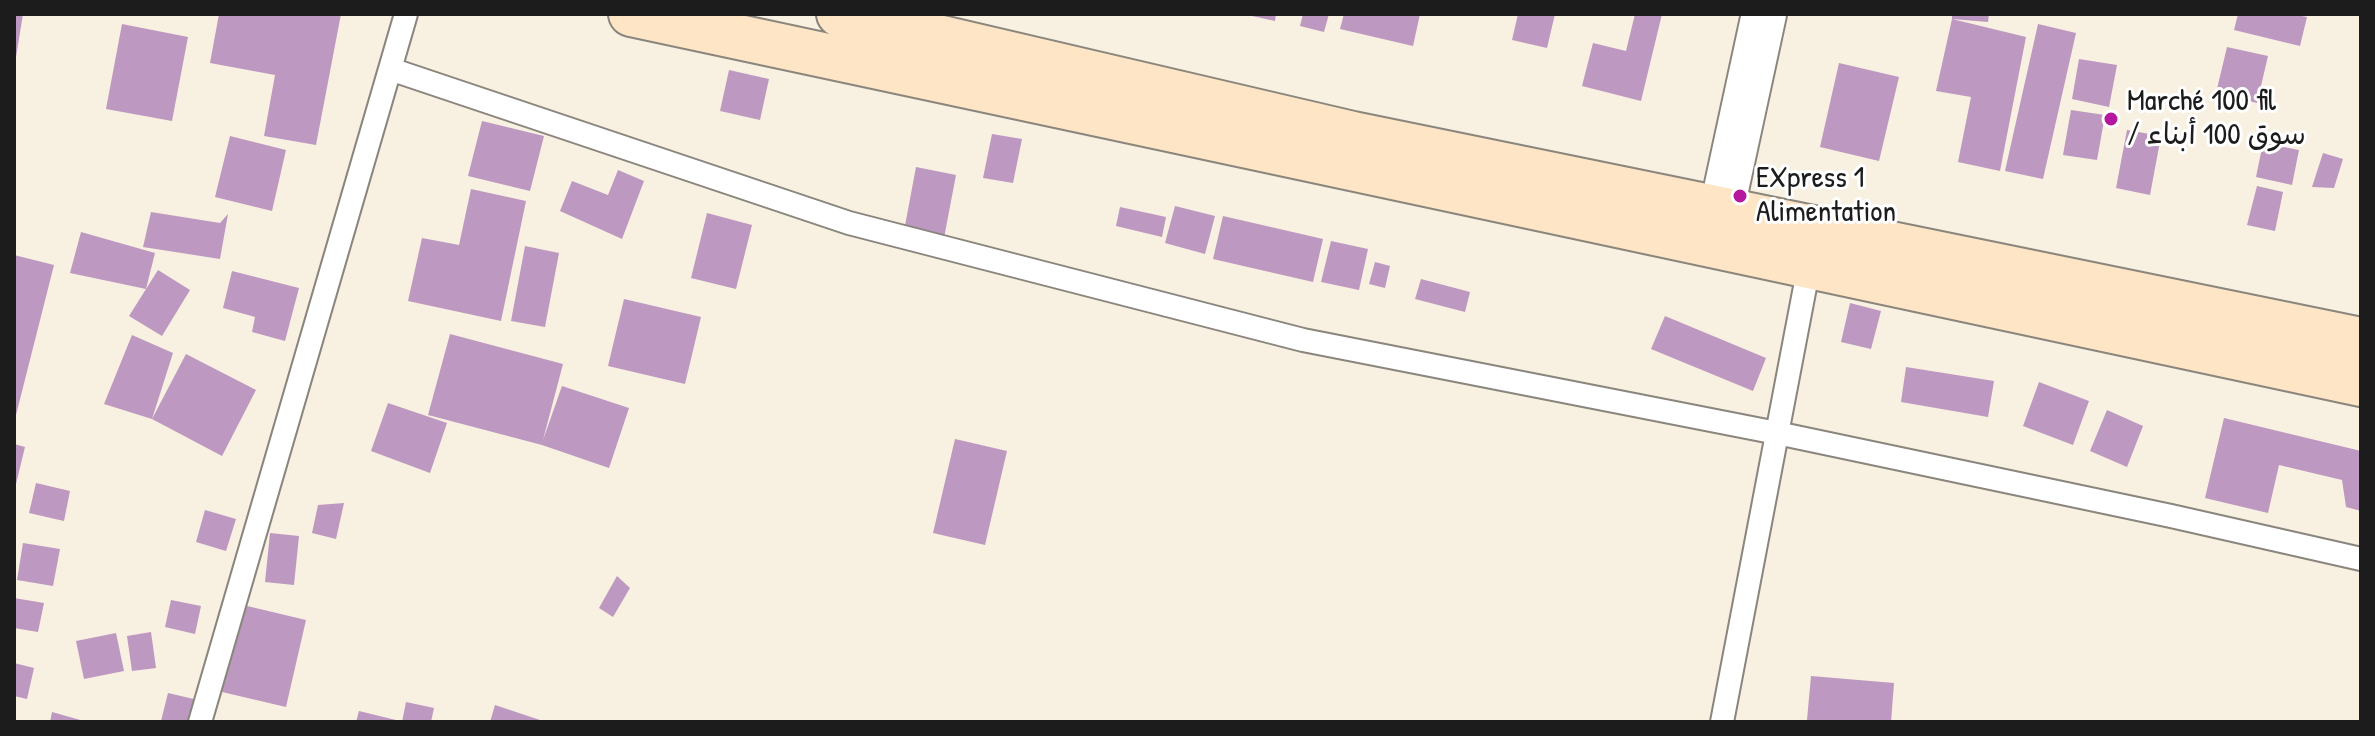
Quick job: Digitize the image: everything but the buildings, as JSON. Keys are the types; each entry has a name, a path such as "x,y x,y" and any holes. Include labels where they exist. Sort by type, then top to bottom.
{"street":[{"path":"631,14 2361,384"},
{"path":"839,14 1353,134 2361,340"},
{"path":"1722,208 1764,14"}],"lane":[{"path":"200,722 406,14"},
{"path":"390,69 864,227 1303,340 1777,433 2155,512 2361,559"},
{"path":"1722,722 1809,266"}],"place":[{"name":"Marché 100 fil / سوق 100 أبناء","path":"2111,119"},
{"name":"EXpress 1 Alimentation","path":"1740,196"}]}
